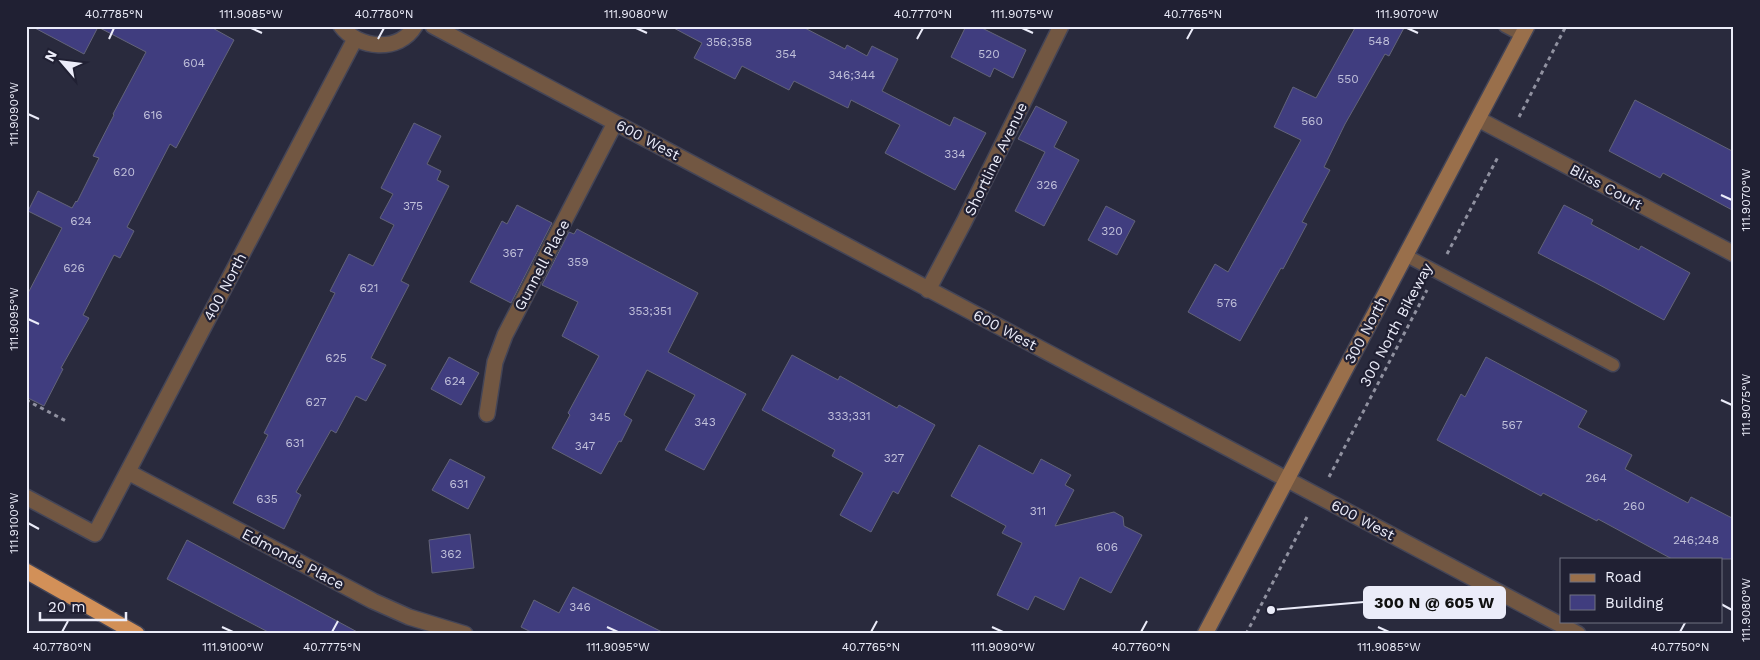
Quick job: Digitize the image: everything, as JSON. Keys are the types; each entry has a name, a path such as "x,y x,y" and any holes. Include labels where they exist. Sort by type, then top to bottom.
{"highway":[{"path":"26,571 137,634"}],"street":[{"path":"341,26 345,32 355,39 367,44 379,45 392,43 403,38 415,26"},
{"name":"600 West","path":"433,26 1578,634"},
{"name":"Shortline Avenue","path":"928,290 964,222 1061,26"},
{"name":"300 North","path":"1205,634 1525,31"},
{"name":"400 North","path":"26,497 95,534 355,39"},
{"name":"Bliss Court","path":"1478,119 1734,254"},
{"name":"Gunnell Place","path":"487,414 496,362 506,334 615,123"},
{"name":"Edmonds Place","path":"128,472 373,601 409,617 465,634"}],"lane":[{"path":"1505,26 1525,31"},
{"path":"1405,255 1613,365"}],"path":[{"name":"300 North Bikeway","path":"1246,634 1566,26"},
{"path":"26,400 66,421"}],"building":[{"path":"31,26 209,26 234,40 176,148 170,144 127,227 134,231 120,258 114,255 83,315 89,318 61,368 63,369 44,406 26,397 26,297 62,228 28,211 38,191 72,208 77,202 99,158 93,156 146,52 98,27 84,54"},
{"path":"670,26 801,26 845,49 847,45 867,56 872,46 898,59 882,91 950,126 954,117 986,133 955,190 885,153 900,125 851,100 848,108 794,81 789,90 742,66 735,79 694,58 702,43"},
{"path":"966,26 978,26 1026,50 1013,78 994,68 990,77 951,57"},
{"path":"1356,26 1405,26 1389,56 1385,54 1345,124 1324,167 1330,170 1302,222 1307,224 1283,269 1281,268 1240,341 1188,312 1215,264 1228,272 1301,140 1274,127 1293,87 1316,98"},
{"path":"1635,100 1734,152 1734,211 1663,173 1660,178 1609,151"},
{"path":"1036,106 1067,122 1054,147 1079,160 1044,226 1015,211 1045,152 1018,139"},
{"path":"414,123 441,136 427,164 441,171 437,180 449,186 401,281 409,285 371,358 386,365 366,401 356,396 336,433 331,430 296,492 301,495 284,529 233,503 268,435 264,433 335,293 330,291 349,254 373,266 394,225 380,218 393,194 381,188"},
{"path":"517,205 552,223 511,303 470,282 502,221 507,224"},
{"path":"1564,205 1593,220 1591,224 1639,250 1641,246 1690,273 1664,320 1538,253"},
{"path":"1106,206 1135,221 1117,255 1088,240"},
{"path":"577,229 698,293 668,352 746,394 704,470 665,450 695,395 647,370 624,415 632,420 601,474 552,448 570,415 568,413 599,356 562,336 578,302 542,285 569,232 574,234"},
{"path":"792,355 838,380 840,376 897,408 899,405 935,425 898,494 893,491 871,532 840,515 863,473 832,456 835,450 762,410"},
{"path":"449,357 479,373 461,405 431,389"},
{"path":"1486,357 1587,411 1578,427 1632,455 1625,469 1688,503 1691,497 1734,519 1734,559 1670,558 1598,519 1597,521 1543,493 1541,496 1437,440 1461,394 1465,397"},
{"path":"979,445 1033,474 1041,459 1071,475 1065,485 1074,490 1055,526 1114,512 1123,517 1124,526 1142,535 1111,593 1080,577 1064,610 1035,596 1028,610 997,595 1022,543 1002,533 1006,526 951,496"},
{"path":"450,459 485,477 468,509 432,490"},
{"path":"470,534 474,568 432,573 429,540"},
{"path":"187,540 361,634 272,634 167,579"},
{"path":"573,587 666,634 535,634 521,627 534,600 559,613"}],"place":[{"name":"300 N @ 605 W","path":"1271,610"}]}
